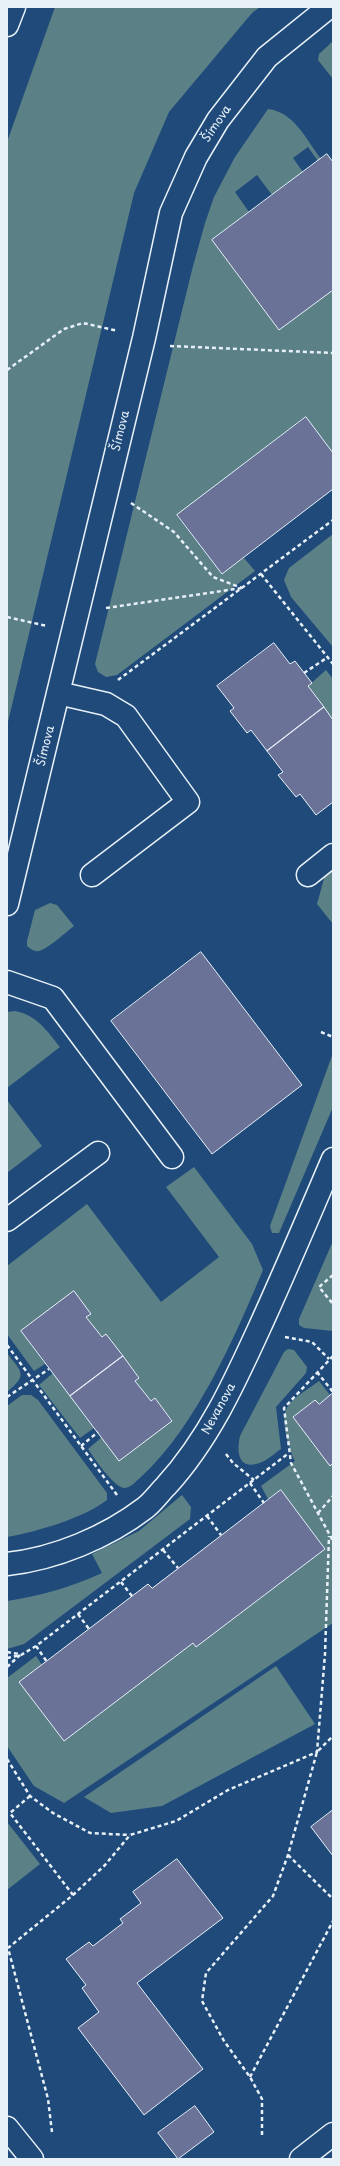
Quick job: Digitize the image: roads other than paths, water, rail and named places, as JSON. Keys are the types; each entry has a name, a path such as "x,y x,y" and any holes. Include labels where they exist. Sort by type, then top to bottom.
{"street":[{"path":"7,25 14,7"},
{"name":"Šímova","path":"7,904 144,338 171,213 196,156 218,120 267,57 329,7"},
{"path":"58,693 106,704 126,716 188,802 92,874"},
{"path":"308,875 333,856"},
{"path":"7,982 53,998 172,1157"},
{"path":"7,1220 98,1153"},
{"name":"Nevanova","path":"7,1564 27,1562 72,1547 111,1530 146,1507 177,1474 204,1437 240,1371 333,1160"},
{"path":"7,2128 32,2159"},
{"path":"301,2159 333,2134"}]}
